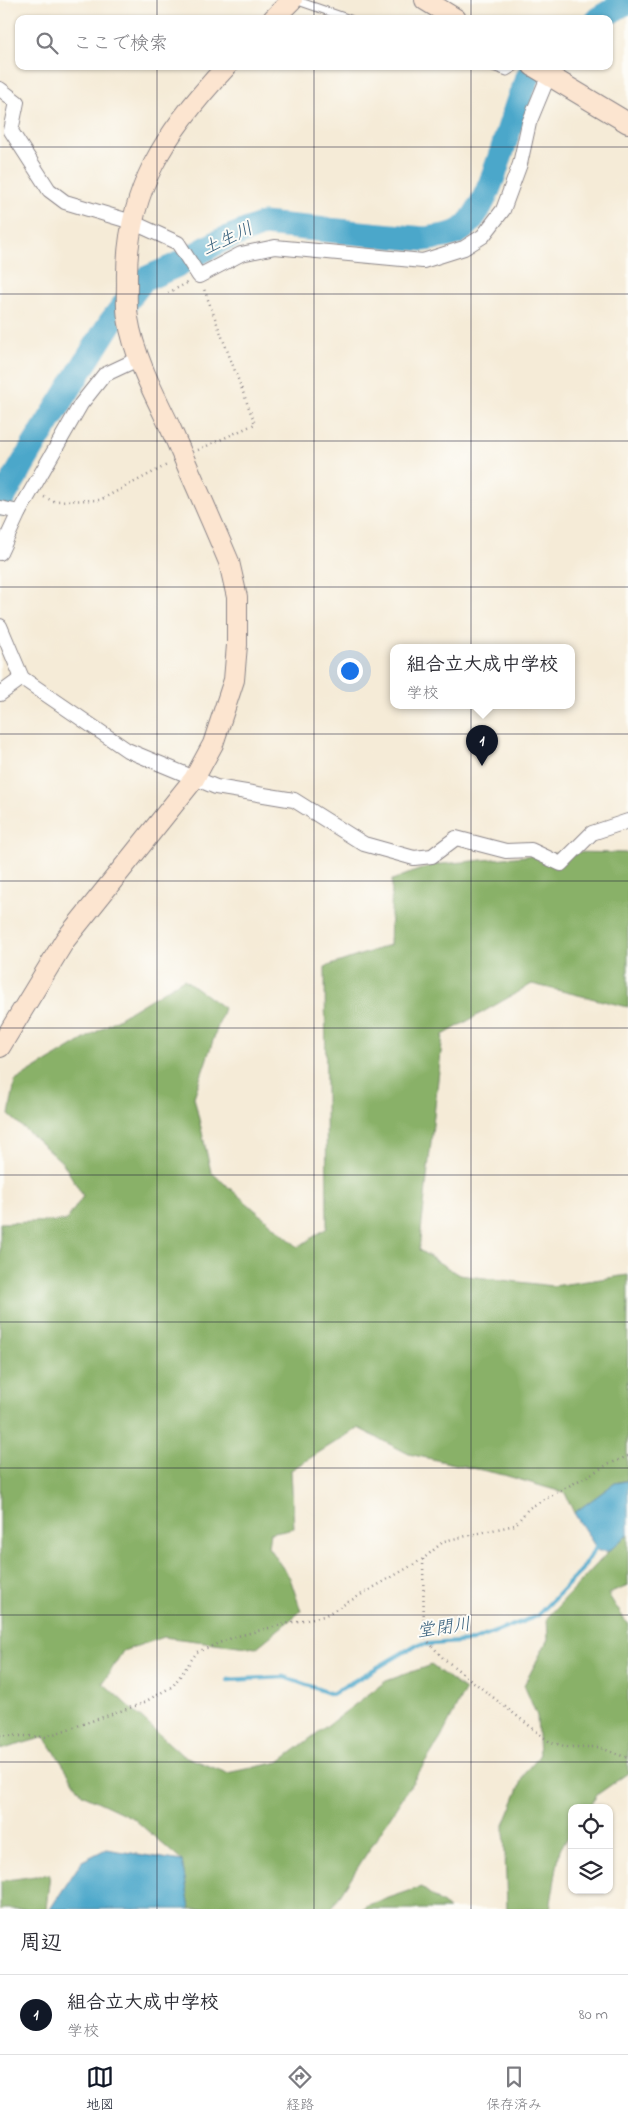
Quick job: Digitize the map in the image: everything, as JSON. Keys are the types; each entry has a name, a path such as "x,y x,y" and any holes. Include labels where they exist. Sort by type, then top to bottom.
{"street":[{"path":"276,15 293,0"},
{"path":"425,0 449,15"},
{"path":"0,1046 65,940 194,779 213,744 234,680 238,645 237,597 229,562 138,359 127,317 126,261 132,222 148,173 169,136 200,95 222,70"},
{"path":"0,89 18,102 11,131 49,190 65,202 132,222 178,242 199,276 241,254 275,247 423,261 464,248 483,236 503,210 520,164 540,71 628,123"},
{"path":"0,553 19,512 81,404 104,375 138,359"},
{"path":"0,508 19,512"},
{"path":"0,626 22,678 127,750 216,787 294,800 364,844 414,858 432,856 456,838 506,851 530,850 561,864 592,833 628,821"},
{"path":"0,694 22,678"}],"lane":[{"path":"293,0 338,15"}],"path":[{"path":"168,293 199,276"},
{"path":"0,1735 45,1737 140,1704 172,1686 197,1652 234,1637 324,1616 423,1559 444,1541 515,1526 529,1508 607,1465 628,1456"},
{"path":"423,1559 424,1637 442,1658 550,1742 568,1747 598,1747 628,1758"}],"green space":[{"path":"566,852 628,853 628,1007 532,984 443,1035 419,1250 459,1275 553,1286 628,1275 627,1480 615,1483 574,1513 565,1493 504,1475 409,1454 358,1428 291,1470 294,1528 270,1533 268,1547 290,1578 301,1611 256,1648 163,1637 123,1651 103,1683 182,1755 227,1773 279,1762 386,1681 431,1665 465,1690 441,1738 331,1909 190,1909 182,1861 133,1818 82,1794 45,1737 0,1750 0,1223 66,1221 83,1196 63,1163 9,1115 15,1081 184,979 224,1008 194,1097 211,1172 298,1247 327,1228 325,967 390,945 392,880 432,865"},
{"path":"628,1534 628,1586 608,1594 628,1625 628,1773 598,1794 591,1804 568,1804 568,1838 560,1849 550,1909 507,1909 504,1825 526,1771 539,1756 537,1716 524,1685 548,1639 547,1618 609,1551"},
{"path":"50,1874 46,1909 0,1909 0,1881"},
{"path":"421,1887 449,1909 363,1909 365,1906"}],"water":[{"path":"628,1478 628,1534 609,1551 598,1551 574,1513 615,1483 627,1481"},
{"path":"106,1849 182,1861 190,1909 50,1909 82,1861"}],"waterway":[{"name":"土生川","path":"605,15 628,1"},
{"name":"土生川","path":"0,503 110,323 143,280 175,266 220,241 263,224 424,239 453,234 461,230 473,218 483,200 517,105 532,70"},
{"name":"堂閉川","path":"228,1680 284,1677 332,1694 416,1645 472,1641 537,1616 580,1572 598,1544"}],"place":[{"name":"組合立大成中学校","path":"482,766"}]}
